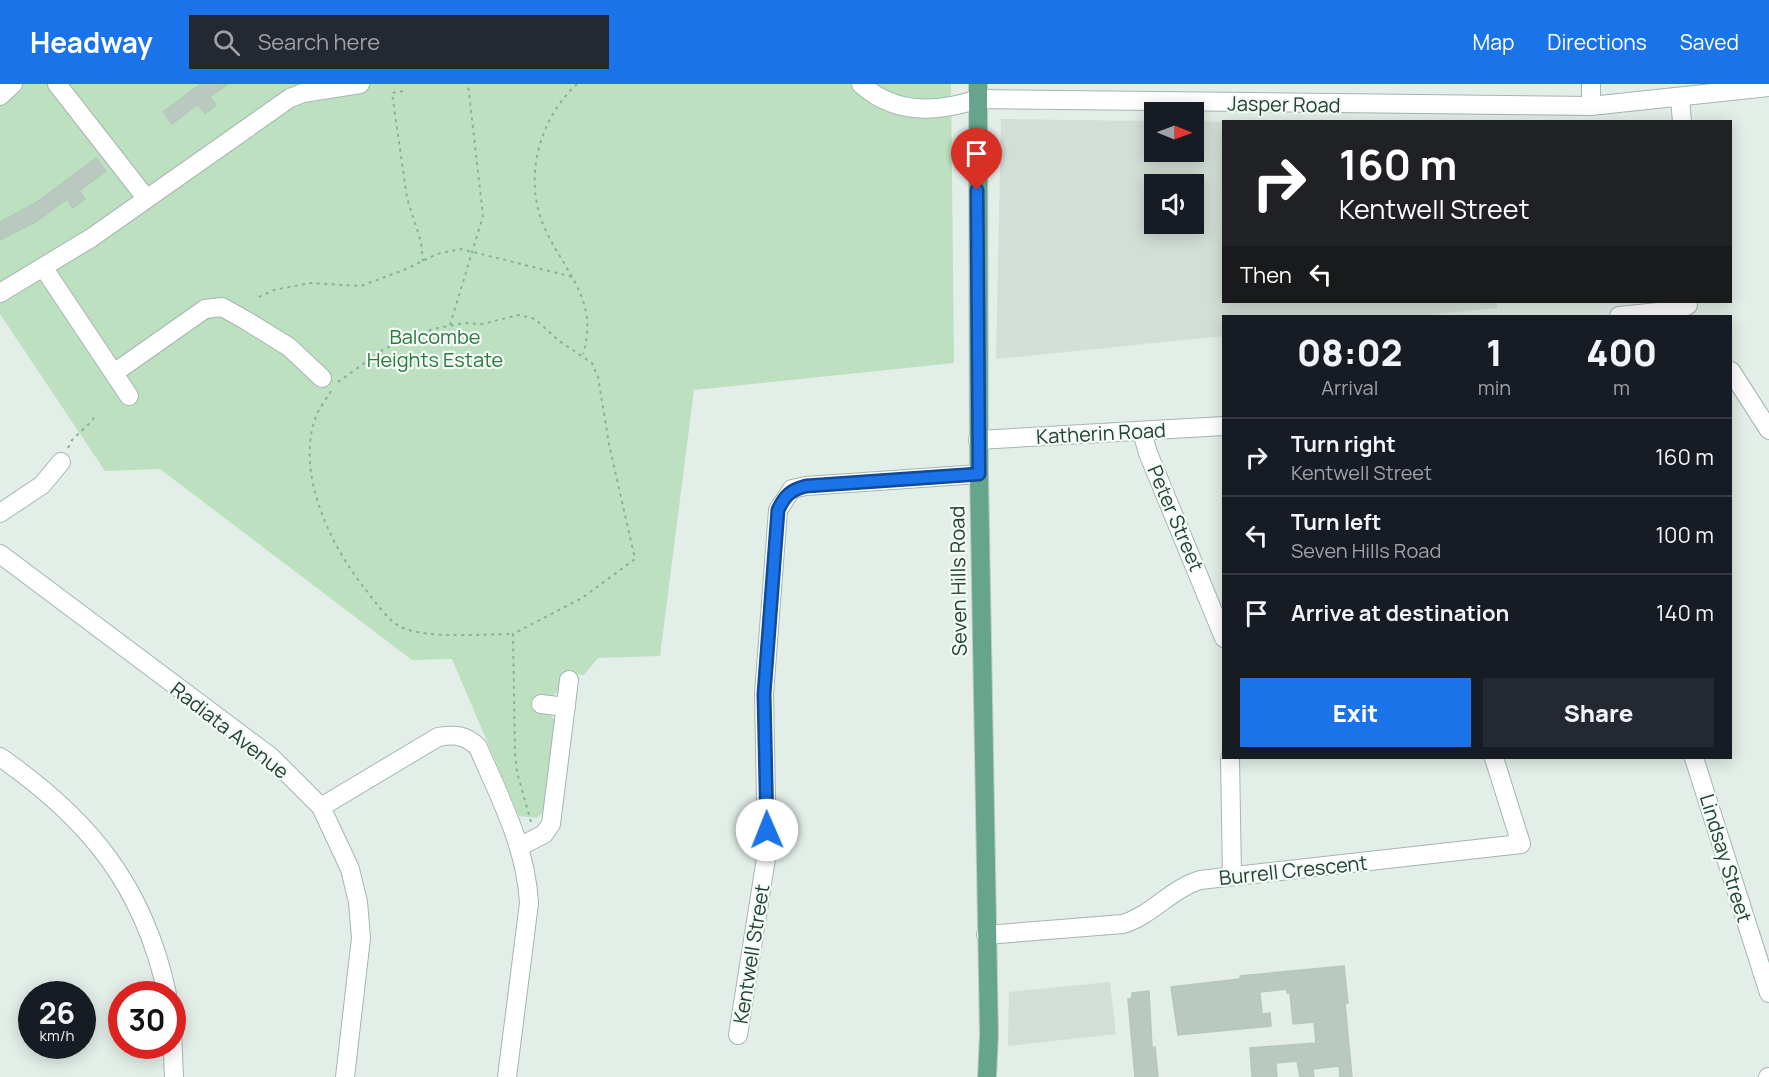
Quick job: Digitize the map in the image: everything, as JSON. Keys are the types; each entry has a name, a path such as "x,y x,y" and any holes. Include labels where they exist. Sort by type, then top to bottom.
{"main road":[{"name":"Seven Hills Road","path":"978,91 978,440 987,1077"}],"street":[{"path":"0,96 13,84"},
{"path":"57,84 146,198"},
{"path":"0,293 91,238 290,98 303,93 360,84"},
{"name":"Jasper Road","path":"861,84 880,100 900,106 950,107 978,91 1591,106 1769,87"},
{"path":"1591,84 1591,106"},
{"path":"1680,98 1682,120"},
{"path":"43,267 129,396"},
{"path":"114,373 206,309 222,307 289,347 322,378"},
{"path":"1629,315 1691,308"},
{"path":"1732,373 1769,430"},
{"name":"Katherin Road","path":"978,440 1222,426"},
{"name":"Peter Street","path":"1142,432 1148,453 1217,595 1222,626"},
{"path":"0,513 42,485 61,462"},
{"name":"Kentwell Street","path":"738,1035 767,852 764,694 778,510 792,489 806,486 979,474"},
{"name":"Radiata Avenue","path":"0,554 271,758 321,807 351,869 358,902 361,938 345,1077"},
{"path":"528,843 544,834 554,814 569,680"},
{"path":"541,704 566,707"},
{"path":"321,807 438,737 466,736 478,747 528,843 529,903 507,1077"},
{"path":"0,757 64,807 113,862 150,936 163,981"},
{"path":"1230,759 1232,876"},
{"name":"Burrell Crescent","path":"986,935 1123,924 1142,916 1186,885 1200,880 1521,844 1494,759"},
{"name":"Lindsay Street","path":"1694,759 1769,993"},
{"path":"173,1059 174,1077"}],"path":[{"path":"450,325 483,216 468,84"},
{"path":"578,84 557,105 548,124 536,160 535,182 538,205 546,230 582,293 586,309 587,330 583,354"},
{"path":"403,91 392,93 406,198 421,242 423,261"},
{"path":"259,297 274,290 310,283 361,286 446,251 461,249 573,277"},
{"path":"519,315 528,316 559,340 583,354 592,363 598,377 609,444 635,559 582,598 513,634 416,632 393,621 350,570 338,550 315,491 311,456 312,431 315,417 335,385 342,377 384,349 411,337 450,325 482,324 519,315"},
{"path":"61,462 72,440 93,420 94,413"},
{"path":"513,634 517,772 528,843"}],"shaded area":[{"path":"1001,119 1144,121 1144,162 1204,162 1204,121 1222,122 1222,303 1497,303 1497,308 1427,315 1222,315 1222,336 996,359"},
{"path":"1110,982 1116,1034 1008,1046 1009,992"}],"green space":[{"name":"Balcombe Heights Estate","path":"0,84 951,84 954,363 694,390 660,656 598,658 584,675 563,673 561,689 551,697 539,695 537,712 549,713 557,723 546,810 537,818 519,816 452,659 412,660 160,469 105,471 0,314"}],"building":[{"path":"201,84 228,84 210,97 216,105 205,114 198,104 172,124 163,112"},
{"path":"96,158 106,171 79,191 85,199 73,208 67,199 37,221 0,240 0,222 37,202"},
{"path":"1344,966 1352,1077 1340,1077 1339,1066 1313,1069 1314,1077 1300,1077 1297,1061 1276,1063 1277,1077 1252,1077 1250,1048 1316,1043 1314,1022 1293,1024 1290,993 1287,993 1287,989 1260,992 1262,1014 1270,1013 1271,1026 1178,1035 1171,987 1240,979 1240,976"},
{"path":"1149,991 1152,1048 1155,1047 1158,1077 1135,1077 1128,999 1132,998 1132,993"}],"route":[{"path":"767,830 764,694 778,510 783,499 792,489 806,486 979,474 977,190"}]}
